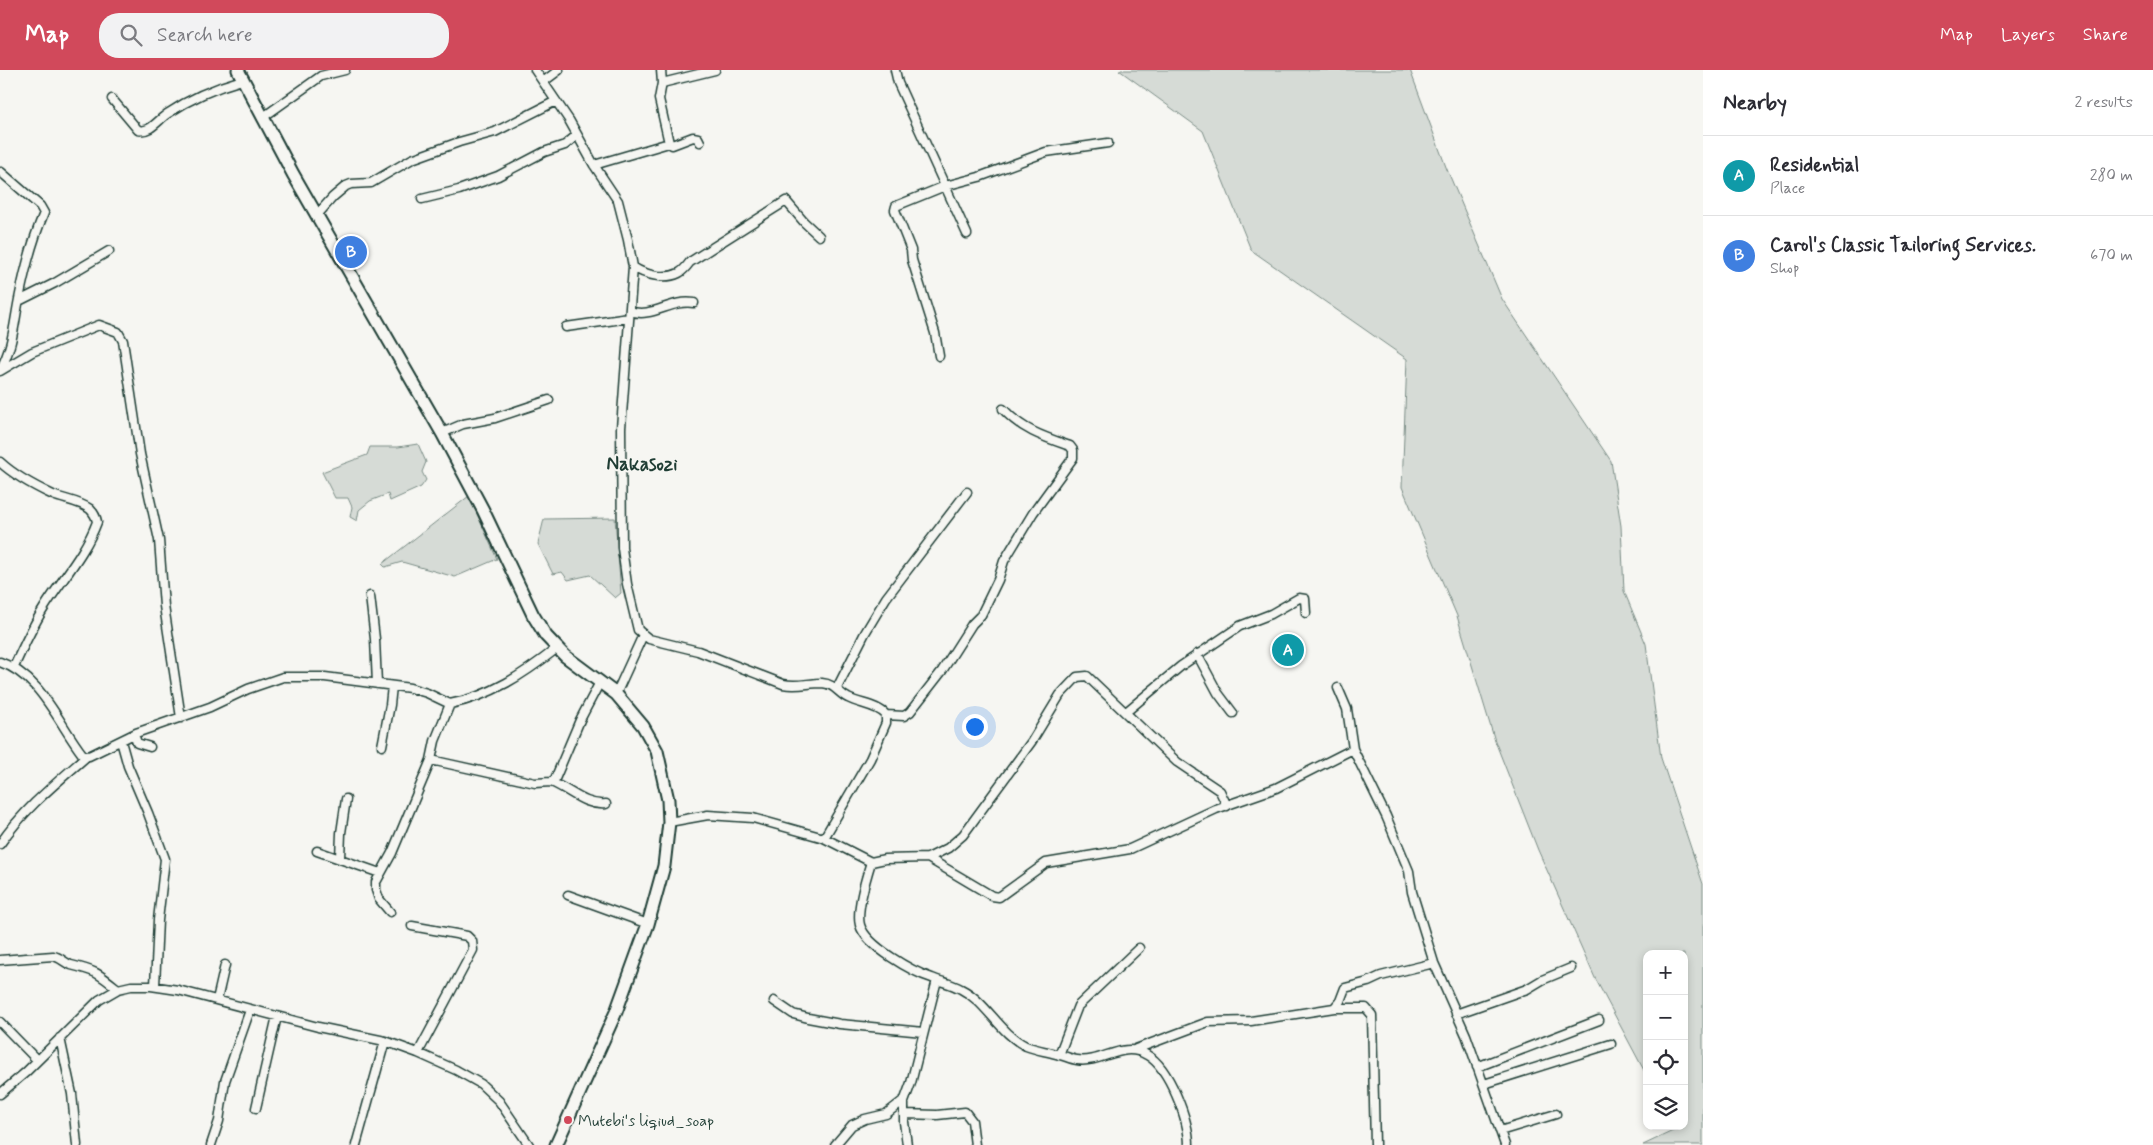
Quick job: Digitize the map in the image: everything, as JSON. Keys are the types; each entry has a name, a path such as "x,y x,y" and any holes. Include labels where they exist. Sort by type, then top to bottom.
{"street":[{"path":"262,118 321,76 346,70"},
{"path":"535,70 618,201 633,267 621,428 622,548 627,584 637,624 643,635 649,639 698,651 783,684 794,686 822,683 833,685 846,697 881,710 886,715 904,716 910,712 942,671 972,624 981,615 998,580 1004,561 1033,513 1073,458 1073,450 1070,446 1030,431 1016,422 1003,409"},
{"path":"543,82 559,70"},
{"path":"660,70 662,83 659,98 669,143"},
{"path":"662,83 714,70"},
{"path":"894,70 898,83 966,234"},
{"path":"112,99 138,130 147,130 176,109 226,85 240,75 316,215 442,433 483,510 533,615 556,649 616,694 643,726 657,752 668,800 669,822 664,866 648,924 616,1012 556,1145"},
{"path":"316,215 332,197 346,186 371,183 412,159 442,147 496,132 556,101"},
{"path":"422,199 459,190 498,176 544,152 565,145 577,135"},
{"path":"594,165 669,143 672,145 693,137 698,138 700,142"},
{"path":"939,356 936,333 912,260 911,250 895,210 896,206 945,186 979,177 1046,152 1108,143"},
{"path":"0,370 12,345 19,301 32,243 44,213 40,206 1,172"},
{"path":"633,267 642,273 666,276 680,273 690,262 786,201 819,236"},
{"path":"19,301 55,284 110,251"},
{"path":"566,327 629,315 645,314 684,301 694,302"},
{"path":"0,370 32,352 99,325 118,332 123,341 140,454 159,540 164,606 182,718"},
{"path":"442,433 463,424 495,418 549,400"},
{"path":"0,462 9,471 29,483 54,495 85,506 92,511 97,522 77,561 44,607 14,667"},
{"path":"837,688 865,632 886,598 967,492"},
{"path":"370,596 375,639 376,684"},
{"path":"1126,712 1198,654 1240,626 1271,614 1299,598 1305,599 1306,612"},
{"path":"616,694 643,635"},
{"path":"0,844 25,811 44,792 87,756 134,734 210,707 248,689 283,677 325,677 392,686 427,694 450,704 489,693 517,678 556,649"},
{"path":"1198,654 1218,693 1233,713"},
{"path":"0,662 14,667 54,710 77,748 83,755 87,756"},
{"path":"669,822 708,815 732,815 753,818 824,838 871,862 885,859 928,858 948,848 963,835 1027,747 1060,694 1077,677 1087,676 1178,762 1220,791 1227,806"},
{"path":"551,782 555,779 580,720 600,682"},
{"path":"382,746 392,686"},
{"path":"1338,688 1347,709 1353,749 1382,807 1409,871 1412,892 1434,963 1466,1035 1505,1145"},
{"path":"390,912 379,899 376,890 380,873 392,853 431,760 435,741 450,704"},
{"path":"824,838 870,760 886,723 886,715"},
{"path":"134,734 137,743 150,748"},
{"path":"121,741 128,766 165,859 158,920 155,986"},
{"path":"928,858 992,896 999,897 1046,863 1130,849 1166,831 1276,788 1353,749"},
{"path":"431,760 536,784 551,782 567,789 581,800 599,805 606,804"},
{"path":"340,858 340,833 346,799"},
{"path":"317,851 380,873"},
{"path":"871,862 860,914 860,925 865,935 875,945 904,964 937,980 962,989 1006,1032 1025,1046 1078,1060 1087,1060 1136,1049 1208,1022 1252,1021 1334,1008 1366,1008 1372,1015 1375,1145"},
{"path":"568,895 648,924"},
{"path":"412,926 466,936 472,941 473,950 418,1054"},
{"path":"1059,1055 1078,1006 1139,948"},
{"path":"0,960 60,957 70,965 97,972 118,989"},
{"path":"1334,1008 1340,1001 1345,988 1368,982 1381,976 1434,963"},
{"path":"217,1000 225,965"},
{"path":"1456,1014 1527,989 1571,968"},
{"path":"907,1145 904,1100 911,1083 922,1032 937,980"},
{"path":"0,1094 99,1000 118,989 131,986 155,986 385,1041 456,1070 481,1084 499,1100 529,1145"},
{"path":"774,1001 793,1014 808,1018 840,1024 922,1032"},
{"path":"211,1145 219,1121 225,1081 250,1010"},
{"path":"256,1108 277,1016"},
{"path":"1477,1067 1599,1020"},
{"path":"0,1022 37,1060"},
{"path":"60,1038 72,1094 77,1145"},
{"path":"356,1145 385,1041"},
{"path":"1484,1084 1611,1044"},
{"path":"1136,1049 1155,1060 1161,1068 1184,1117 1189,1145"},
{"path":"835,1145 852,1125 865,1119 886,1114 904,1100"},
{"path":"904,1114 937,1115 966,1112 972,1121 974,1145"},
{"path":"1500,1131 1556,1114"}],"shaded area":[{"path":"1119,70 1410,70 1446,167 1502,299 1611,461 1621,526 1624,591 1646,644 1661,758 1703,884 1703,1145 1643,1145 1675,1130 1688,1130 1688,950 1643,950 1643,1068 1595,978 1538,850 1495,741 1457,616 1402,487 1407,359 1251,250 1203,131"},
{"path":"418,444 426,462 422,472 426,480 421,487 390,501 388,494 370,501 359,510 357,521 350,517 352,507 348,498 335,498 322,472 367,455 370,447 398,447"},
{"path":"469,496 497,559 455,577 402,562 385,567 382,564"},
{"path":"615,518 621,593 615,598 590,575 568,580 562,572 553,574 538,544 544,519"}],"place":[{"name":"Carol's Classic Tailoring Services.","path":"351,252"},
{"name":"Residential","path":"1288,650"},
{"name":"Mutebi's liqiud_soap","path":"568,1120"}],"district":[{"name":"Nakasozi","path":"642,463"}]}
